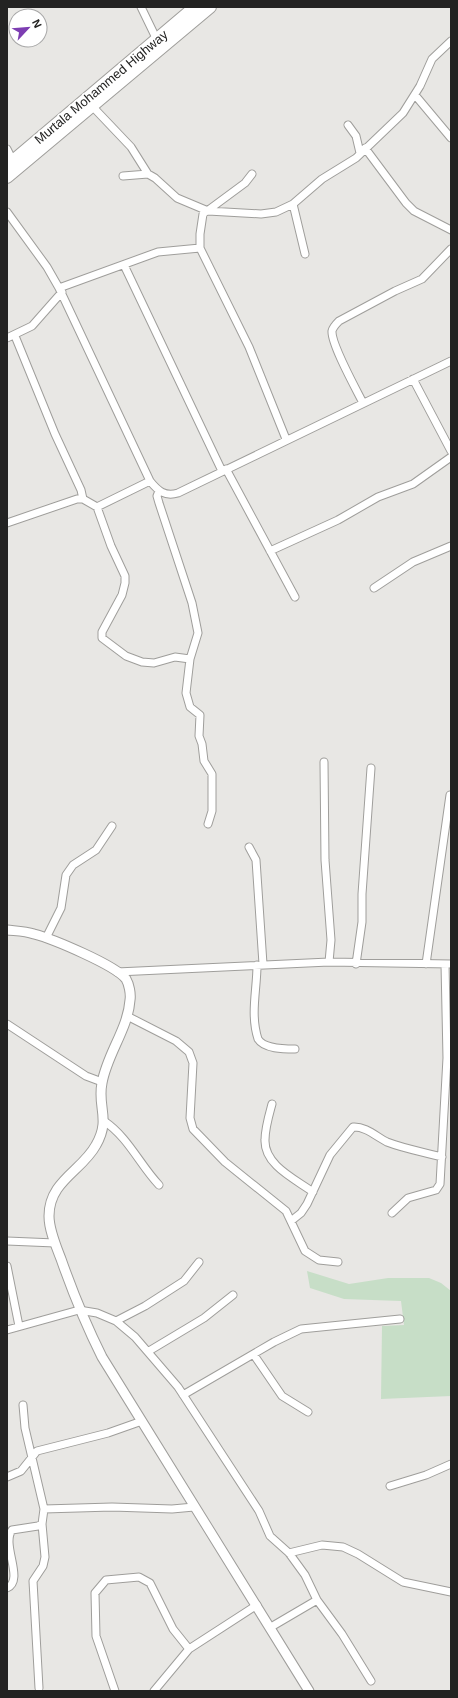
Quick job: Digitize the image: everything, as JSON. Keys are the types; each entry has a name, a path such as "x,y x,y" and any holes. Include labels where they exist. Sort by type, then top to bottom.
{"highway":[{"name":"Murtala Mohammed Highway","path":"10,163 195,7"},
{"path":"7,177 210,7"}],"street":[{"path":"141,7 157,40"},
{"path":"92,106 131,147 148,174 155,178 177,198 208,211 261,214 276,212 293,204 322,179 344,167 403,113 415,95 432,59 451,41"},
{"path":"415,95 451,138"},
{"path":"348,125 356,136 363,151 406,203 414,211 451,230"},
{"path":"7,148 10,163"},
{"path":"123,176 148,174"},
{"path":"252,174 245,184 203,214 201,222 200,248 249,347 286,440"},
{"path":"293,204 305,254"},
{"path":"7,212 47,266 60,290 150,481 159,491 171,495 451,361"},
{"path":"7,338 15,336 32,326 60,290 158,252 200,248"},
{"path":"363,403 334,343 332,333 333,326 339,321 395,291 422,279 451,249"},
{"path":"124,265 224,470 295,597"},
{"path":"15,336 55,434 81,490 83,500"},
{"path":"413,379 451,451"},
{"path":"270,551 338,520 378,497 413,484 451,457"},
{"path":"97,507 150,481"},
{"path":"159,491 157,496 158,503 192,603 198,633 190,659 187,700 190,707 200,716 199,736 202,744 204,761 212,774 212,811 208,824"},
{"path":"7,523 77,499 83,500 97,507 111,546 125,576 122,595 102,632 102,638 126,656 142,662 154,663 175,657 190,659"},
{"path":"374,588 413,562 451,546"},
{"path":"324,762 325,860 331,940 329,962"},
{"path":"356,964 362,922 371,768"},
{"path":"426,964 450,795"},
{"path":"46,938 61,908 66,875 72,865 96,850 112,826"},
{"path":"248,847 256,860 260,965 253,1001 258,1039 260,1043 270,1046 295,1049"},
{"path":"7,930 33,933 46,938 117,972 126,980 129,987 131,999 127,1016 102,1082 104,1121 101,1136 88,1156 68,1174 52,1196 49,1216 55,1243 78,1310 102,1357 194,1507 271,1627 309,1691"},
{"path":"117,972 329,962 356,964 448,964 449,1078 440,1184 436,1190 408,1198 392,1213"},
{"path":"127,1016 176,1041 189,1052 193,1063 190,1118 193,1128 226,1162 281,1207 291,1221 305,1251 319,1260 338,1262"},
{"path":"7,1024 86,1076 102,1082"},
{"path":"272,1104 264,1139 267,1155 273,1163 312,1192"},
{"path":"104,1121 123,1136 138,1161 159,1185"},
{"path":"291,1221 301,1213 330,1155 353,1127 359,1127 388,1142 442,1157"},
{"path":"7,1241 55,1243"},
{"path":"116,1321 145,1306 184,1280 199,1262"},
{"path":"7,1266 20,1326"},
{"path":"149,1351 204,1318 233,1295"},
{"path":"7,1330 78,1310 98,1313 116,1321 135,1337 149,1351 183,1394 259,1511 270,1536 289,1553 305,1575 317,1600 342,1634 371,1681"},
{"path":"183,1394 254,1355 274,1342 301,1329 400,1319"},
{"path":"254,1355 282,1396 308,1412"},
{"path":"23,1405 25,1428 44,1509 42,1524 45,1557 43,1566 33,1581 39,1688"},
{"path":"7,1477 21,1471 37,1451 108,1433 142,1421"},
{"path":"390,1486 426,1475 451,1464"},
{"path":"44,1509 112,1507 172,1510 194,1507"},
{"path":"7,1588 13,1585 14,1580 8,1549 10,1533 12,1530 42,1524"},
{"path":"289,1553 322,1545 343,1547 358,1554 403,1582 451,1592"},
{"path":"115,1691 96,1636 95,1592 106,1580 138,1577 150,1583 173,1629 189,1649"},
{"path":"271,1627 317,1600"},
{"path":"154,1691 189,1649 257,1605"}],"green space":[{"path":"307,1271 349,1284 388,1278 429,1278 441,1283 451,1291 451,1396 381,1399 382,1326 404,1325 401,1301 344,1299 310,1288"}]}
